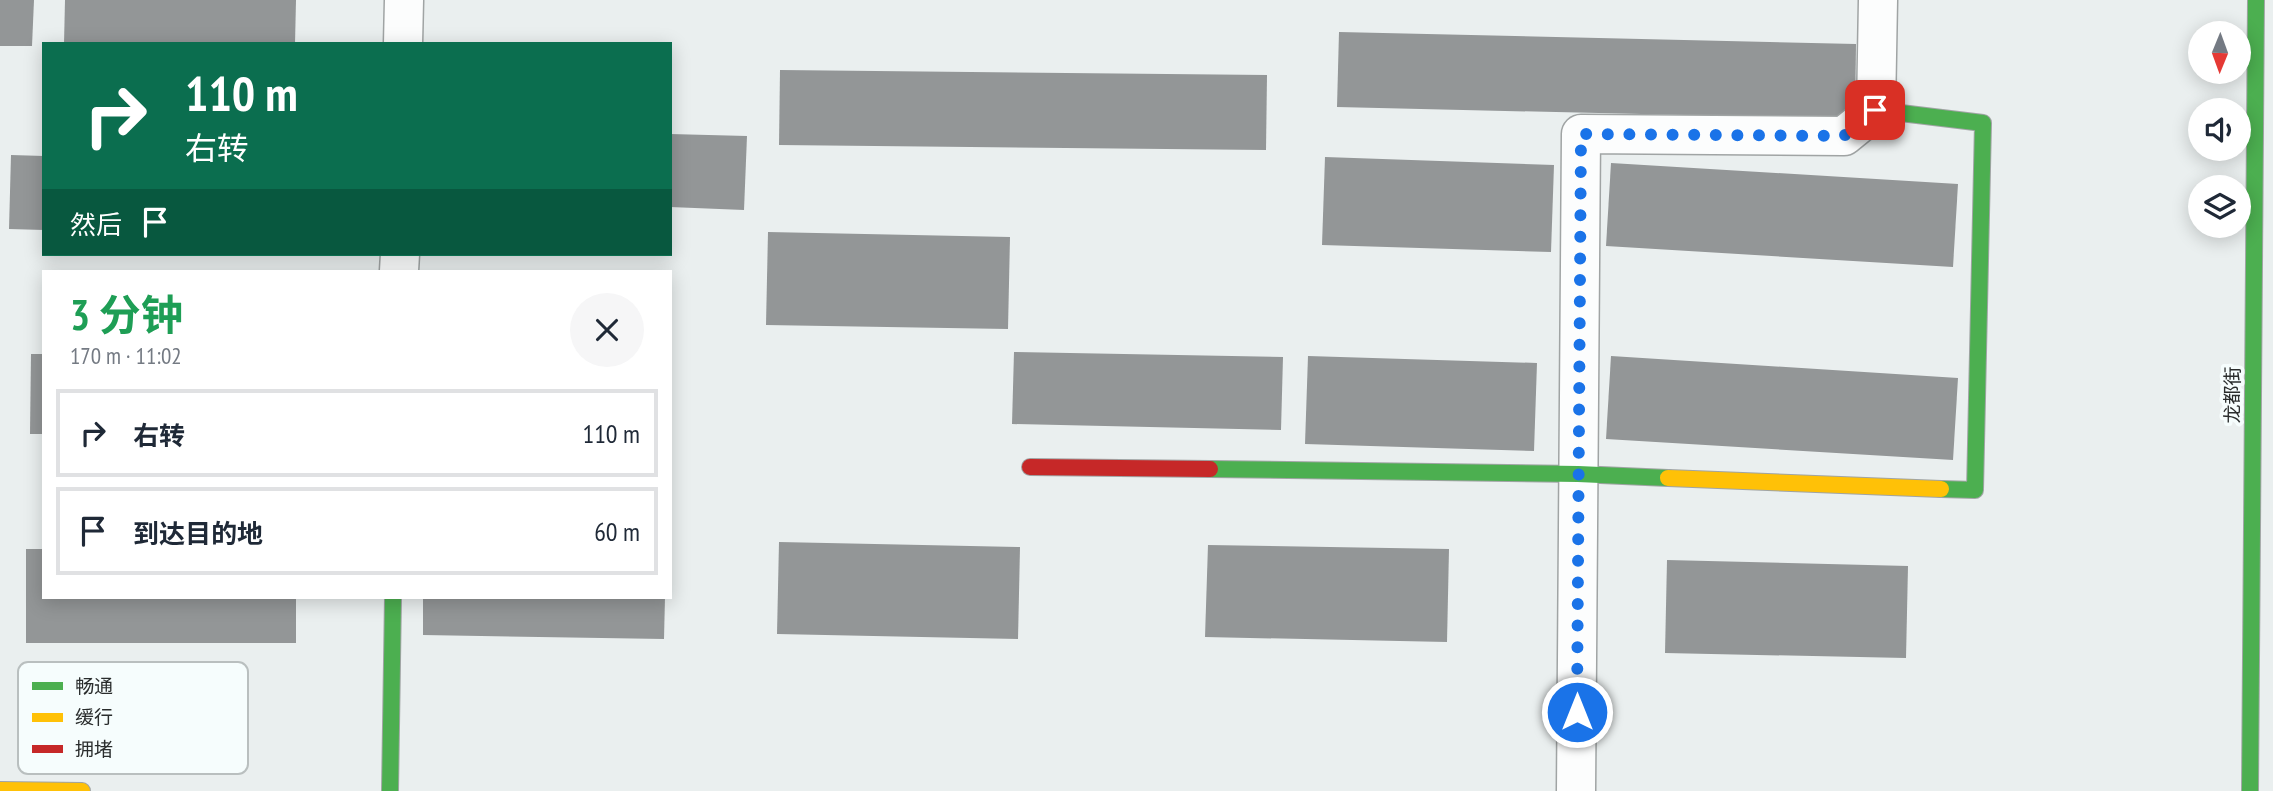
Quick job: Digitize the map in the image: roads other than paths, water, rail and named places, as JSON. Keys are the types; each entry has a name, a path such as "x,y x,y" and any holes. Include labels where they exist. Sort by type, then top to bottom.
{"street":[{"path":"403,42 404,0"},
{"path":"1875,110 1878,0"},
{"name":"龙都街","path":"2250,791 2256,0"},
{"path":"1030,467 1578,474 1975,490 1983,123 1875,110 1844,136 1581,134 1578,474 1576,791"},
{"path":"390,791 393,599"},
{"path":"0,790 82,791"}]}
